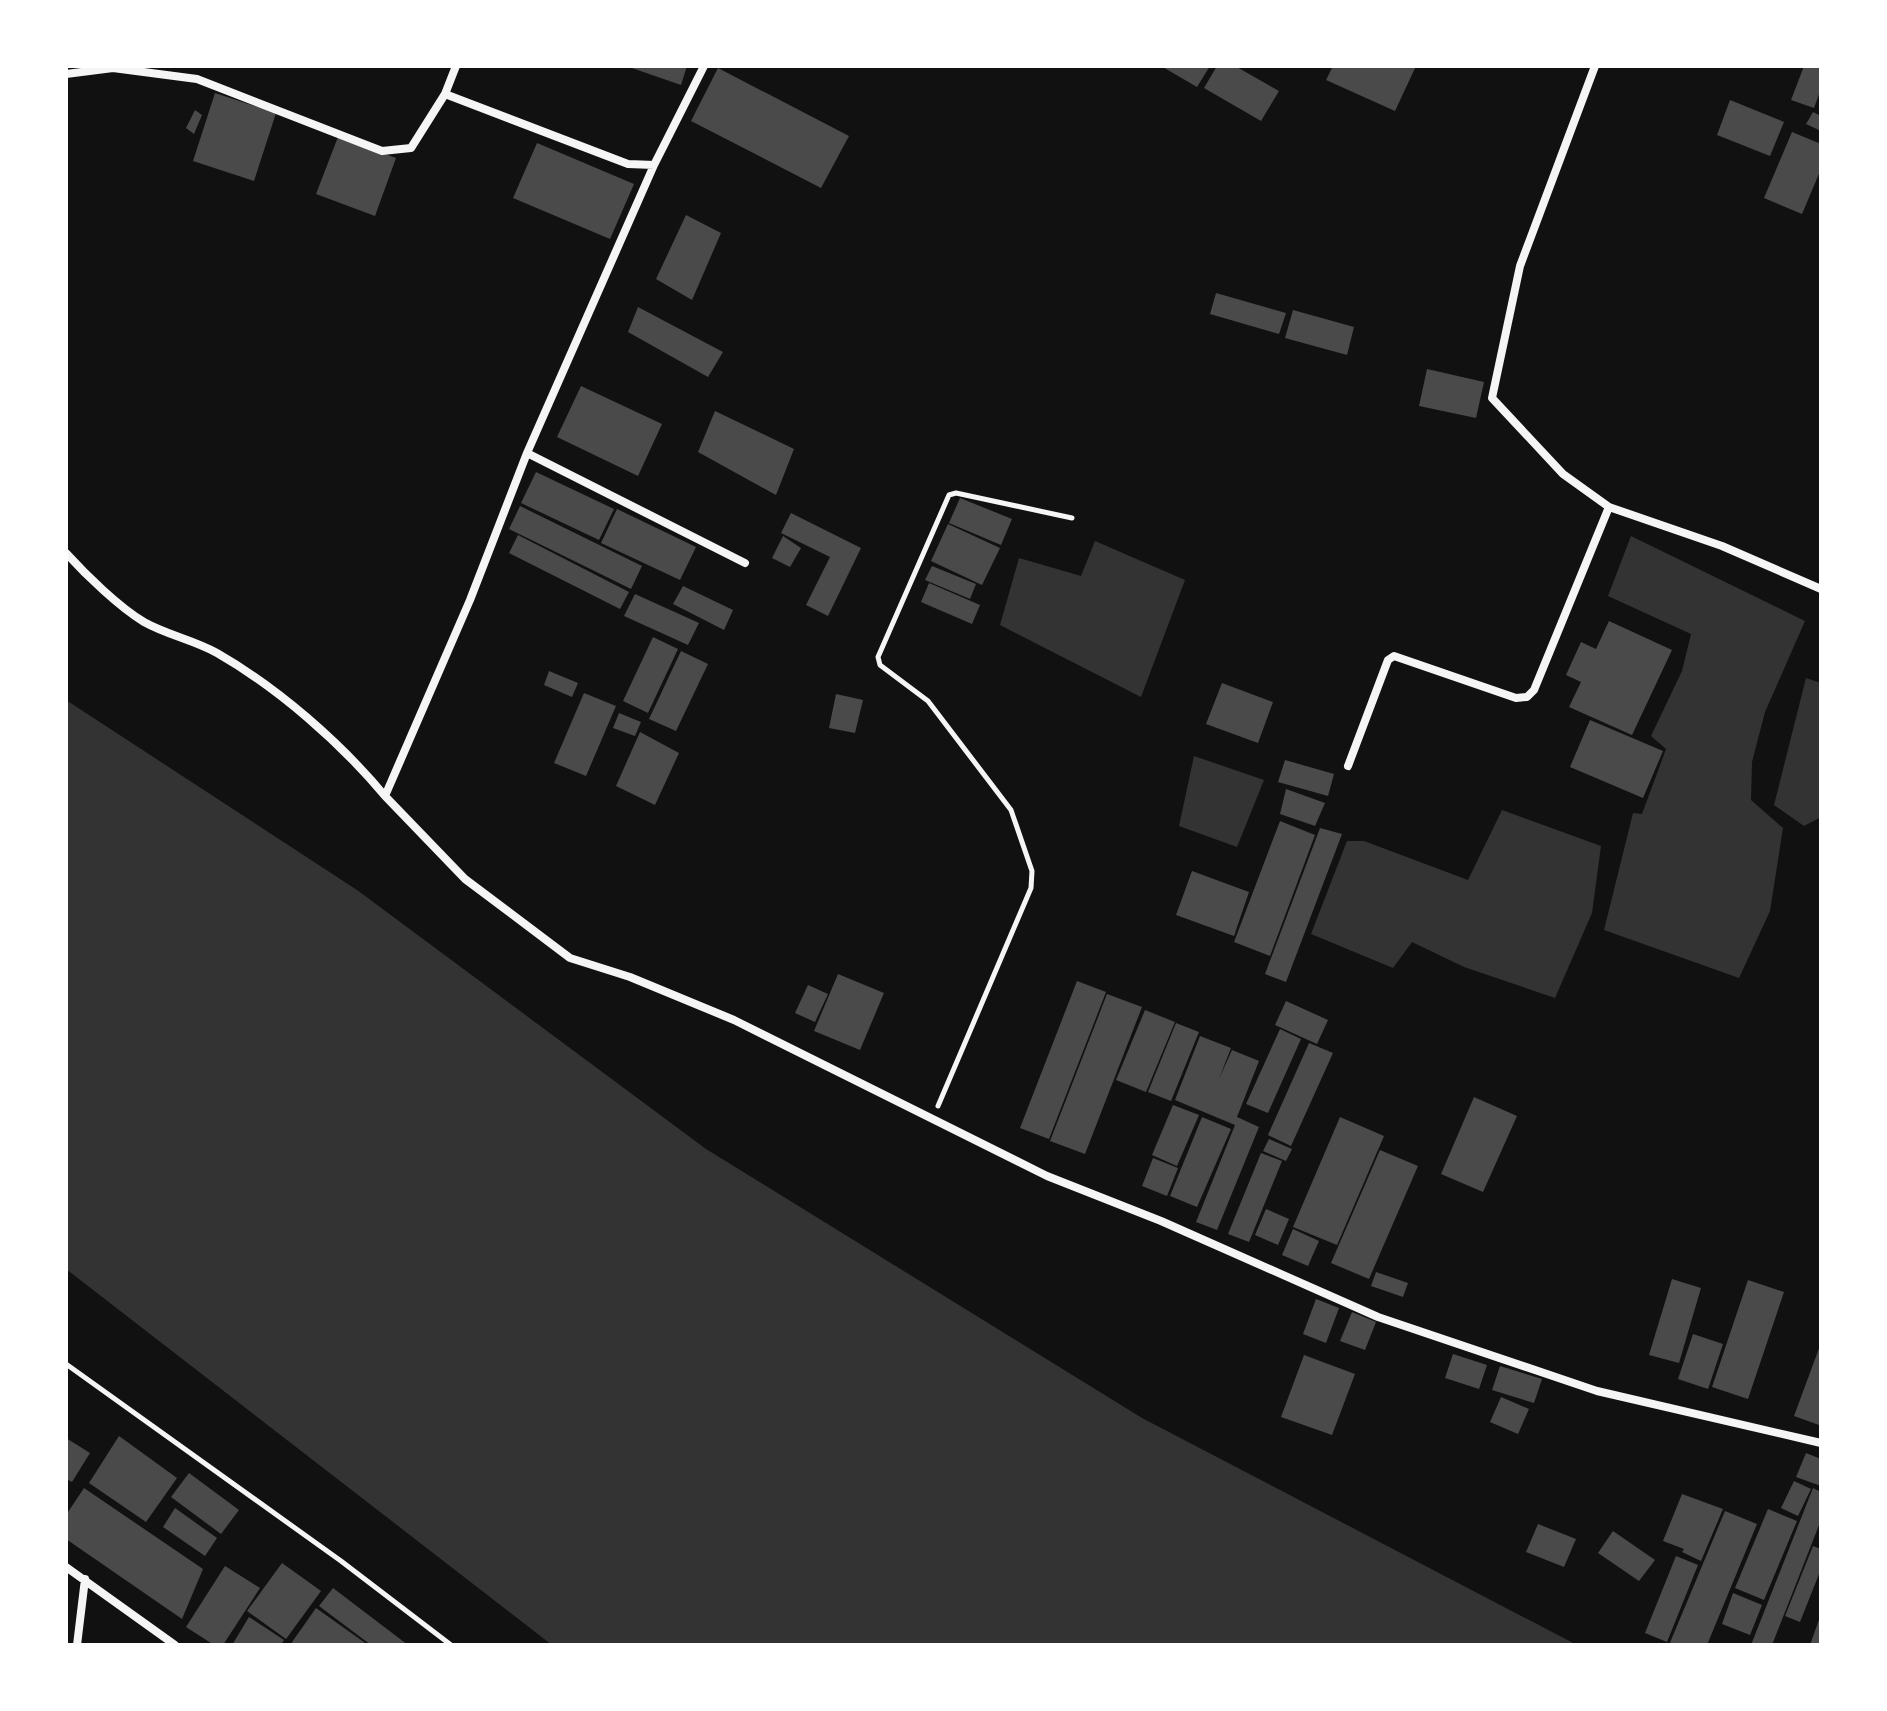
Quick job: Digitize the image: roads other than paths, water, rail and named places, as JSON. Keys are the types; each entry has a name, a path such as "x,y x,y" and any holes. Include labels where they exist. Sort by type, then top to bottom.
{"street":[{"path":"66,74 113,68 197,79 382,151 411,148 445,94 456,66"},
{"path":"385,796 470,600 527,453 654,165 704,66"},
{"path":"1595,66 1520,266 1492,398 1563,474 1609,507 1722,546 1821,589"},
{"path":"445,94 628,164 654,165"},
{"path":"527,453 745,563"},
{"path":"1348,766 1388,660 1394,656 1516,698 1527,697 1534,690 1609,507"},
{"path":"66,553 143,622 217,653 278,695 354,759 465,879 570,958 630,977 734,1020 1047,1176 1161,1221 1378,1317 1597,1391 1821,1443"},
{"path":"66,1567 175,1645"},
{"path":"77,1645 85,1579"}]}
